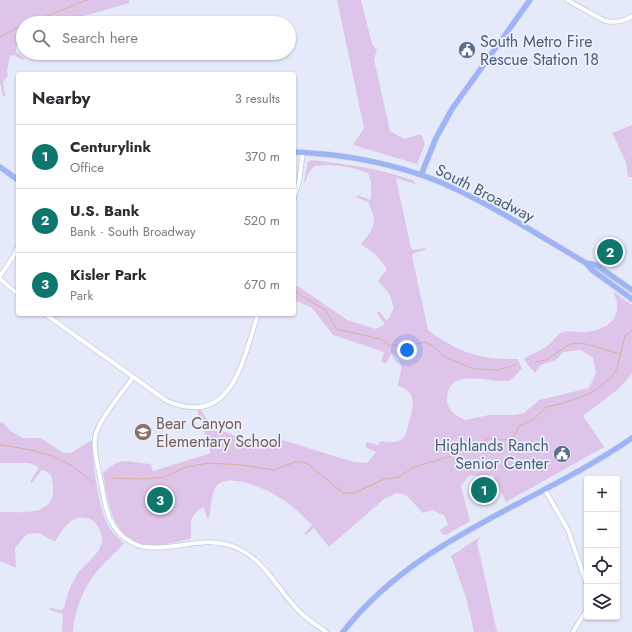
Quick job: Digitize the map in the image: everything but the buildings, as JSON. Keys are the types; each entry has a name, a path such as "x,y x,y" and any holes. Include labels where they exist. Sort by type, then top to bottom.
{"main road":[{"path":"421,175 436,138 452,109 530,0"},
{"name":"South Broadway","path":"296,152 376,161 421,175 472,197 586,263 596,265 632,290"},
{"path":"0,167 16,179"},
{"name":"South Broadway","path":"586,263 592,270 632,299"},
{"path":"343,632 357,614 385,586 411,565 442,545 600,460 632,438"}],"street":[{"path":"567,0 605,21 625,21 632,16"},
{"path":"296,192 299,182 303,152"},
{"path":"16,251 0,278 16,292"},
{"path":"48,316 167,401 176,405 193,407 214,402 224,395 234,384 257,316"},
{"path":"133,377 98,428 95,438 95,453 108,516 117,531 126,539 145,547 163,548 180,544 206,541 221,543 238,548 256,559 300,612 326,632"},
{"path":"546,490 568,530 587,584"},
{"path":"573,632 584,614"}],"shaded area":[{"path":"0,0 129,0 129,3 84,16 16,16 16,56 10,56 7,71 8,75 3,82 5,96 3,97 0,82"},
{"path":"337,0 361,0 372,44 377,50 374,59 390,131 404,139 421,134 425,144 417,164 353,145 364,128"},
{"path":"632,125 632,177 628,177 626,162 612,133"},
{"path":"311,160 350,165 389,173 414,181 415,184 396,178 411,248 413,250 425,248 425,250 414,253 412,256 428,330 450,345 470,354 492,358 518,359 522,369 508,381 462,379 455,382 449,388 447,398 448,406 452,412 465,420 489,415 514,415 524,413 539,400 589,388 596,373 593,358 581,350 563,352 556,360 541,365 535,373 524,358 549,345 563,332 593,331 607,325 612,321 617,309 617,302 614,292 632,305 632,374 617,390 583,416 604,447 506,502 493,475 469,476 461,486 470,521 446,535 442,534 440,530 448,525 444,515 432,510 423,513 406,495 396,493 384,499 329,547 314,528 306,535 304,534 312,525 285,501 260,487 239,481 229,481 221,483 215,488 209,518 207,518 204,507 193,516 191,524 191,539 168,544 154,545 140,543 129,539 121,531 115,521 107,497 103,473 109,467 125,461 151,464 153,471 211,453 197,410 201,410 206,418 218,429 243,439 258,442 282,440 354,462 367,463 376,452 365,447 367,442 378,445 380,441 397,442 405,436 413,405 411,395 408,391 398,386 401,364 396,357 392,353 386,364 381,362 384,352 333,335 312,308 296,301 296,286 298,286 347,320 376,329 385,324 377,313 379,311 387,321 394,308 389,293 378,281 387,269 376,255 361,244 371,230 374,222 374,217 369,205 370,203 356,197 357,195 371,200 371,181 368,173 342,166 314,166 308,174 305,183 308,162"},
{"path":"2,422 12,432 23,438 40,438 64,453 71,453 92,440 93,460 99,498 105,519 109,527 124,543 95,574 89,583 80,602 74,622 73,632 62,632 63,614 49,610 50,608 61,610 64,608 66,599 78,573 99,550 102,539 101,533 96,523 93,521 86,518 75,519 66,526 55,542 39,533 27,534 15,548 16,568 0,561 0,512 21,512 40,509 47,505 52,498 53,489 51,475 44,470 41,471 32,483 30,482 38,469 37,466 29,463 0,463 0,423"},
{"path":"481,536 477,542 497,632 474,632 466,597 451,556"}],"waterway":[{"path":"47,16 87,0"},
{"path":"0,37 16,29"},
{"path":"296,292 325,310 337,329 380,339 389,345 408,346 425,342 432,345 445,357 474,369 498,370 516,365"},
{"path":"111,478 144,479 165,477 186,467 208,463 242,465 274,470 295,462 304,462 343,493 355,493 384,479 399,477 414,467 459,454 486,440 493,438 501,440 509,439 514,436 519,426 534,419 546,407 564,403 591,393 611,378 617,368 625,336 632,331"},
{"path":"535,362 546,360 570,344 582,343 620,354"},
{"path":"0,445 38,452 55,457 73,466"},
{"path":"75,468 92,482"}],"place":[{"name":"South Metro Fire Rescue Station 18","path":"467,50"},
{"name":"U.S. Bank","path":"610,252"},
{"name":"Bear Canyon Elementary School","path":"143,432"},
{"name":"Highlands Ranch Senior Center","path":"562,454"},
{"name":"Centurylink","path":"484,490"},
{"name":"Kisler Park","path":"160,500"}]}
